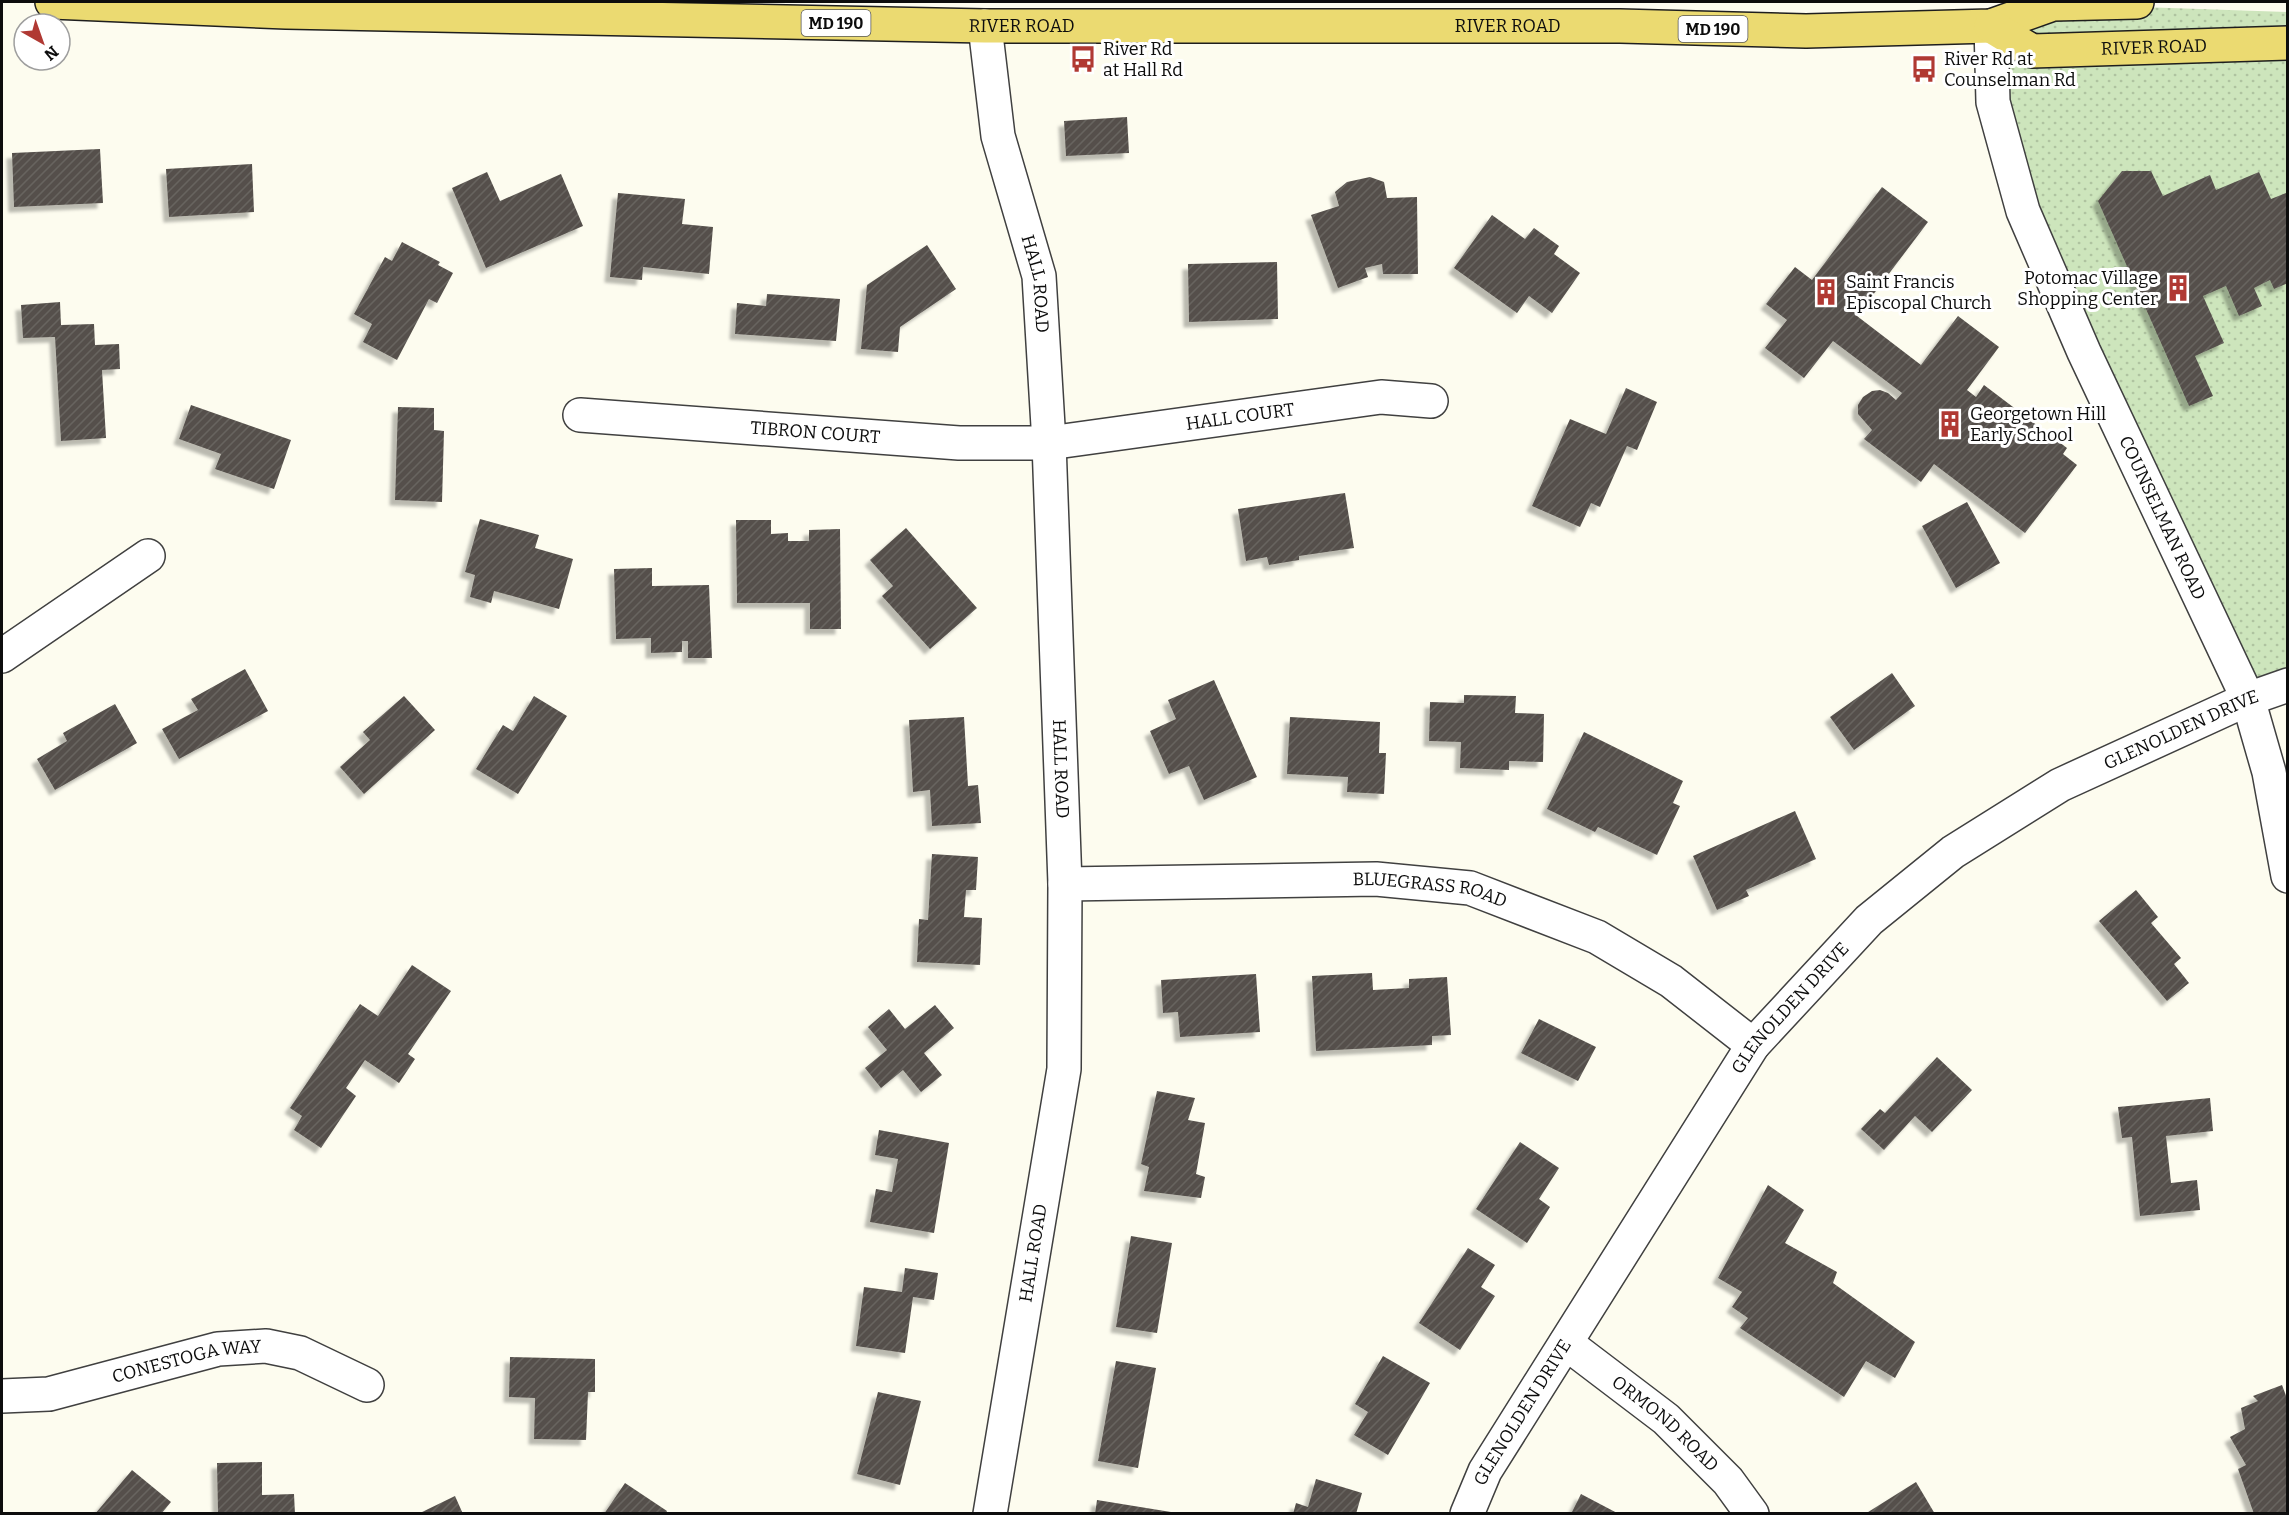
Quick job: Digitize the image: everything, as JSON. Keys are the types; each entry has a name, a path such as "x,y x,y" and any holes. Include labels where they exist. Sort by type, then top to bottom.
{"main road":[{"name":"RIVER ROAD","path":"52,2 985,26 1620,26 1806,31 1991,26 2053,4 2138,2"},
{"name":"RIVER ROAD","path":"1991,26 2032,51 2288,43"}],"street":[{"name":"HALL ROAD","path":"985,26 998,136 1039,276 1049,443 1065,884 1064,1069 990,1514"},
{"name":"COUNSELMAN ROAD","path":"1991,26 1993,102 2023,211 2084,352 2248,699 2269,772 2288,876"},
{"name":"HALL COURT","path":"1049,443 1381,397 1431,401"},
{"name":"TIBRON COURT","path":"580,415 959,443 1049,443"},
{"path":"2,656 148,556"},
{"name":"GLENOLDEN DRIVE","path":"1467,1514 1485,1471 1753,1044 1869,920 1953,852 2060,785 2248,699 2288,685"},
{"name":"BLUEGRASS ROAD","path":"1065,884 1376,879 1470,888 1597,937 1671,981 1753,1044"},
{"name":"ORMOND ROAD","path":"1566,1343 1666,1419 1728,1480 1752,1514"},
{"name":"CONESTOGA WAY","path":"2,1396 49,1394 218,1349 266,1346 300,1353 367,1385"}],"green space":[{"path":"2053,4 2287,12 2287,685 2248,699 2023,211 1991,26"}],"building":[{"path":"1127,117 1129,153 1066,156 1064,121"},
{"path":"100,149 103,203 14,207 12,153"},
{"path":"252,164 254,212 169,217 166,169"},
{"name":"Potomac Village Shopping Center","path":"2122,171 2151,171 2163,196 2210,175 2216,190 2259,172 2271,199 2286,193 2288,195 2288,283 2274,289 2270,280 2254,288 2262,306 2239,316 2226,286 2203,296 2224,343 2195,356 2213,396 2189,406 2098,201"},
{"path":"487,172 500,201 561,174 583,226 486,268 452,188"},
{"path":"1370,177 1384,182 1387,198 1417,197 1418,274 1383,274 1382,264 1365,268 1368,277 1338,288 1311,215 1339,206 1335,192 1347,182"},
{"name":"Georgetown Hill Early School","path":"1882,187 1928,222 1857,316 1921,365 1958,316 1999,347 1967,390 1976,397 1984,385 2067,448 2063,454 2077,465 2025,533 1934,464 1921,482 1864,439 1872,430 1858,414 1858,405 1863,397 1872,391 1880,390 1896,400 1902,393 1833,341 1804,378 1765,348 1787,320 1766,304 1795,267 1812,280"},
{"path":"618,193 685,199 682,224 713,227 709,274 643,267 642,280 610,277"},
{"path":"1492,215 1525,239 1534,228 1559,246 1554,254 1580,273 1552,313 1529,296 1517,313 1454,268"},
{"path":"402,242 440,262 438,265 453,273 437,303 429,299 397,360 363,342 372,324 354,314 385,257 392,261"},
{"path":"927,245 956,289 900,327 898,352 861,349 867,285"},
{"path":"1277,262 1278,319 1189,322 1188,264"},
{"path":"767,294 840,299 836,341 735,334 737,303 766,306"},
{"path":"60,302 61,325 94,324 95,345 119,344 120,369 102,370 106,438 61,441 55,337 23,338 21,305"},
{"path":"1626,388 1657,402 1637,450 1627,446 1600,507 1591,503 1580,527 1532,506 1570,419 1606,434"},
{"path":"191,405 291,440 274,489 215,469 221,454 179,439"},
{"path":"398,407 434,408 434,430 444,431 442,502 395,500"},
{"path":"1345,493 1354,548 1299,556 1299,560 1269,565 1267,557 1246,561 1238,509"},
{"path":"1967,502 2000,563 1956,588 1922,526"},
{"path":"480,519 539,535 535,548 573,559 559,609 494,591 491,603 470,597 475,575 465,572"},
{"path":"736,520 771,520 771,534 788,533 788,541 809,541 809,530 840,529 841,629 810,629 810,603 737,603"},
{"path":"906,528 977,608 930,649 882,596 893,586 870,560"},
{"path":"652,568 652,586 709,585 712,658 688,658 688,641 682,641 682,652 651,653 651,638 616,639 614,569"},
{"path":"245,669 268,711 179,759 162,729 198,710 191,699"},
{"path":"1892,673 1915,706 1854,750 1830,717"},
{"path":"1214,680 1257,777 1204,800 1189,766 1169,774 1150,731 1176,719 1168,700"},
{"path":"1464,695 1516,696 1515,713 1544,714 1543,762 1509,761 1509,770 1460,768 1461,742 1429,741 1430,702 1464,703"},
{"path":"404,696 435,730 364,794 340,767 370,740 363,732"},
{"path":"534,696 567,716 518,794 476,769 503,725 513,731"},
{"path":"115,704 137,743 55,790 37,759 67,741 63,733"},
{"path":"964,717 968,786 978,785 981,823 932,826 930,790 913,792 909,720"},
{"path":"1290,717 1380,722 1379,753 1386,753 1384,794 1347,792 1348,777 1287,774"},
{"path":"1584,732 1683,781 1673,803 1680,806 1657,855 1598,827 1595,832 1547,809"},
{"path":"1795,811 1816,859 1746,890 1749,896 1717,910 1693,856"},
{"path":"932,854 978,857 976,890 966,890 964,917 982,918 980,965 917,962 919,919 928,920"},
{"path":"2136,890 2158,917 2151,923 2181,958 2174,964 2189,983 2167,1001 2099,921"},
{"path":"412,965 451,991 408,1054 415,1059 399,1083 365,1060 346,1088 356,1096 321,1148 294,1130 302,1116 290,1108 360,1004 378,1016"},
{"path":"1372,973 1373,990 1409,988 1409,979 1447,977 1451,1035 1432,1036 1432,1045 1316,1051 1312,976"},
{"path":"1256,974 1260,1032 1180,1037 1178,1012 1163,1013 1161,980"},
{"path":"935,1005 954,1028 924,1053 942,1075 921,1092 903,1070 881,1088 865,1068 887,1050 868,1027 889,1009 905,1029"},
{"path":"1539,1019 1596,1047 1578,1081 1521,1053"},
{"path":"1937,1057 1972,1090 1932,1132 1915,1116 1884,1150 1861,1129 1880,1109 1885,1113"},
{"path":"1157,1091 1195,1098 1188,1120 1205,1123 1196,1174 1205,1177 1201,1198 1144,1191 1149,1167 1141,1164"},
{"path":"2210,1098 2213,1131 2166,1136 2171,1183 2197,1180 2200,1210 2140,1216 2132,1137 2122,1138 2118,1107"},
{"path":"879,1130 949,1143 934,1233 870,1222 876,1189 892,1192 898,1159 875,1155"},
{"path":"1520,1142 1559,1168 1539,1199 1550,1207 1527,1243 1476,1209"},
{"path":"1768,1185 1804,1210 1785,1243 1837,1272 1833,1283 1915,1342 1895,1378 1866,1361 1844,1397 1740,1328 1748,1318 1732,1307 1742,1292 1718,1278"},
{"path":"1131,1236 1172,1243 1157,1333 1116,1327"},
{"path":"1468,1248 1495,1265 1481,1287 1495,1296 1460,1350 1419,1323"},
{"path":"905,1268 938,1273 934,1300 913,1297 905,1353 856,1346 864,1287 902,1292"},
{"path":"1383,1356 1430,1383 1388,1455 1354,1435 1368,1412 1355,1404"},
{"path":"510,1357 595,1359 595,1392 588,1392 586,1440 534,1439 535,1398 509,1397"},
{"path":"1116,1361 1156,1368 1138,1468 1098,1461"},
{"path":"2282,1385 2288,1401 2288,1514 2254,1514 2238,1469 2246,1465 2230,1437 2245,1429 2241,1408 2258,1401 2253,1396"},
{"path":"878,1392 921,1401 900,1485 857,1474"},
{"path":"262,1462 262,1495 294,1494 295,1514 218,1514 217,1463"},
{"path":"132,1470 171,1502 161,1514 95,1514"},
{"path":"1316,1479 1362,1493 1356,1514 1293,1514 1296,1503 1308,1507"},
{"path":"1916,1482 1935,1514 1865,1514"},
{"path":"625,1483 667,1511 666,1514 604,1514"},
{"path":"1581,1494 1619,1514 1571,1514"},
{"path":"455,1496 463,1514 418,1514"},
{"path":"1097,1500 1171,1512 1171,1514 1095,1514"}],"place":[{"name":"River Rd at Hall Rd","path":"1083,59"},
{"name":"River Rd at Counselman Rd","path":"1924,69"},
{"name":"Potomac Village Shopping Center","path":"2178,288"},
{"name":"Saint Francis Episcopal Church","path":"1826,292"},
{"name":"Georgetown Hill Early School","path":"1950,424"}]}
